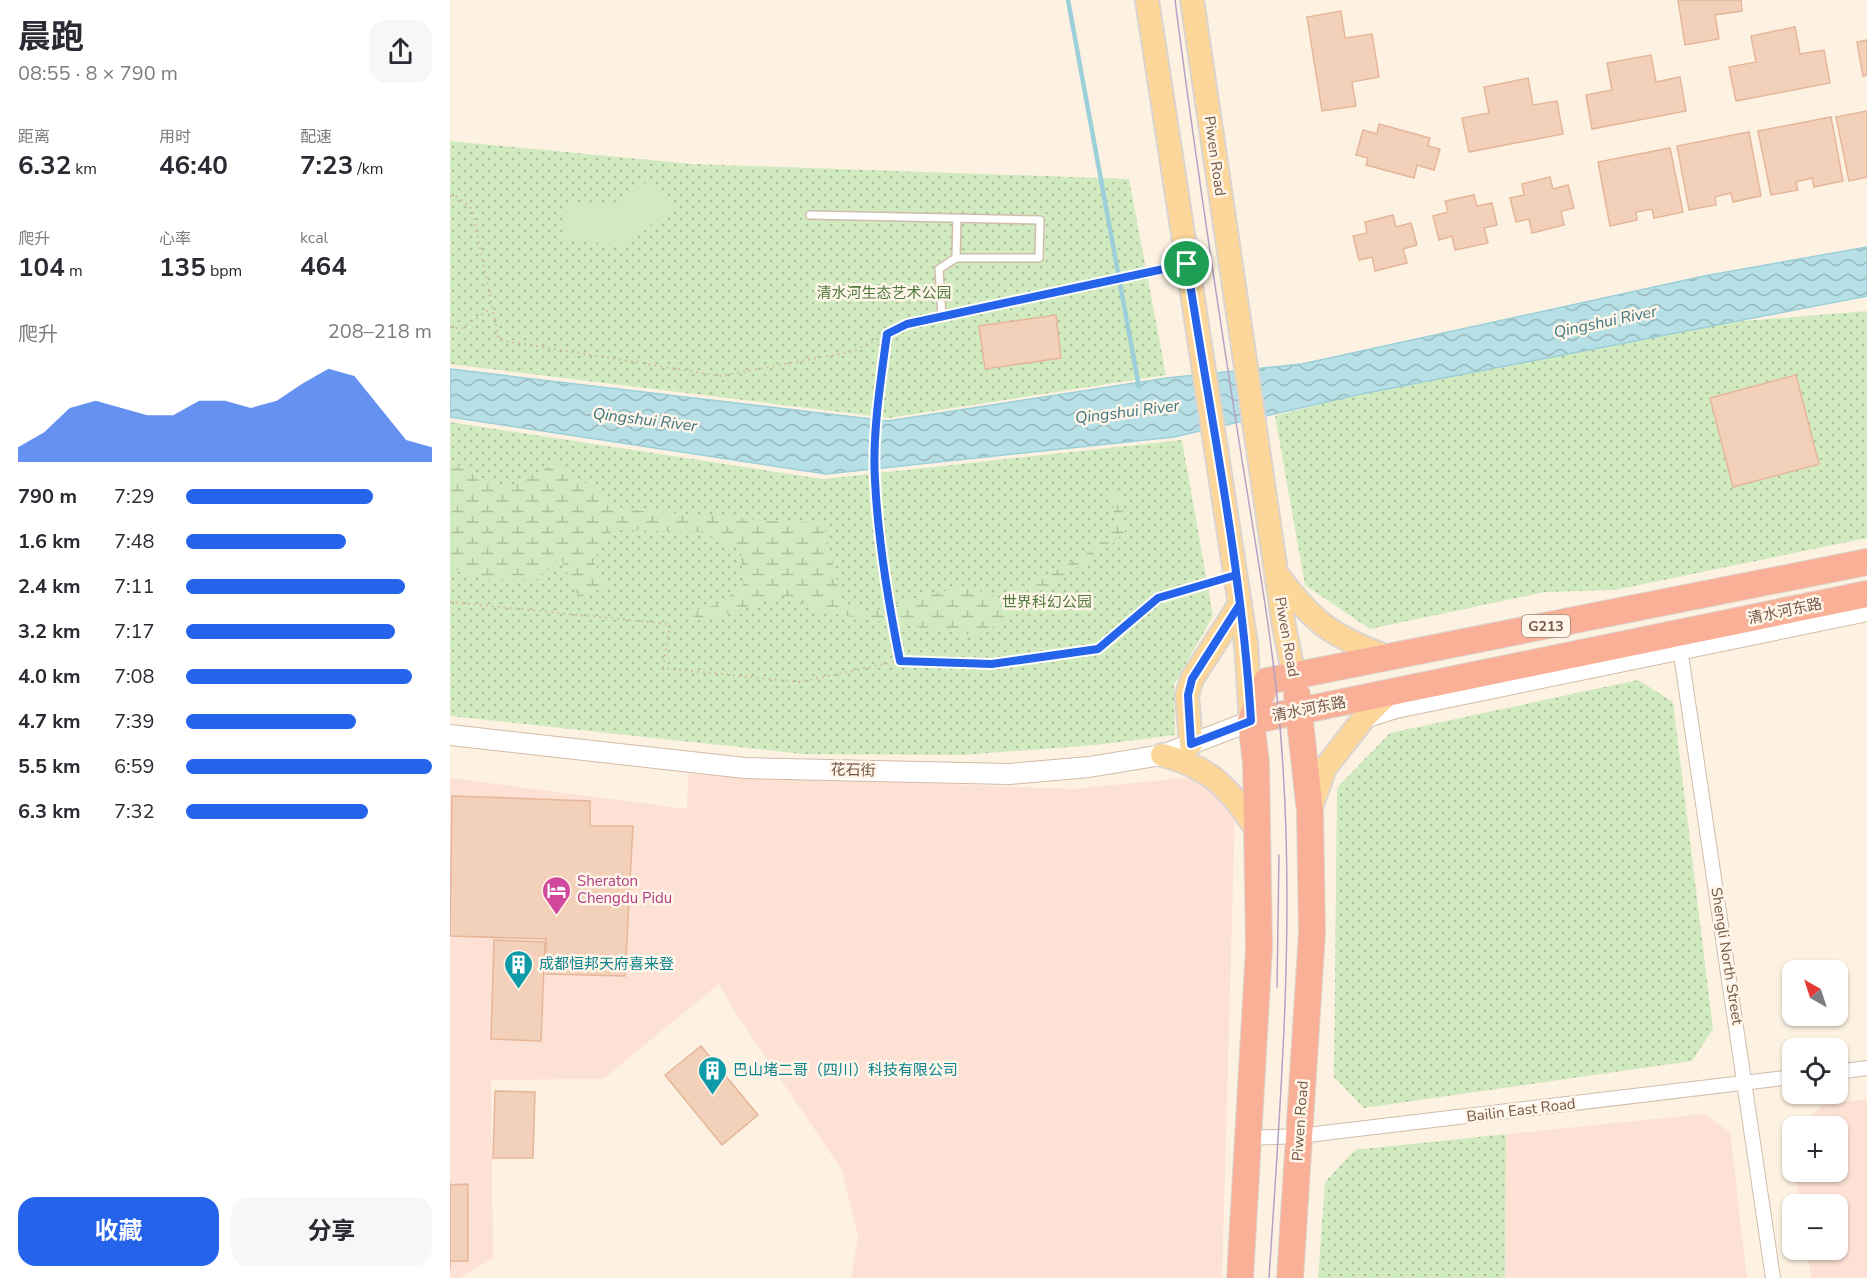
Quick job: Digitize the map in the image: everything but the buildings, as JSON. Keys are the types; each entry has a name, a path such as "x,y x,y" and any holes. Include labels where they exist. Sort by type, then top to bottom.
{"highway":[{"name":"清水河东路","path":"1251,721 1267,681 1867,562"},
{"name":"清水河东路","path":"1251,721 1300,710 1679,641 1867,594"},
{"name":"Piwen Road","path":"1290,1278 1312,933 1310,812 1300,710 1294,676"},
{"name":"G213","path":"1240,1278 1260,948 1256,763 1251,721"}],"main road":[{"path":"1147,0 1246,644 1251,721"},
{"name":"Piwen Road","path":"1193,0 1276,574 1294,676"},
{"path":"1276,574 1318,623 1347,642 1388,657"},
{"path":"1191,744 1188,695 1192,679 1240,604"},
{"path":"1310,812 1325,768 1364,718 1387,695"},
{"path":"1162,756 1188,762 1207,772 1233,795 1257,830"}],"street":[{"path":"1364,718 1396,708 1679,641 1867,611"},
{"name":"Shengli North Street","path":"1679,641 1773,1278"},
{"name":"花石街","path":"450,735 745,768 1009,774 1089,767 1162,756 1251,721"},
{"path":"1848,1071 1867,1068"},
{"name":"Bailin East Road","path":"1249,1138 1299,1136 1782,1078"}],"lane":[{"path":"810,215 1040,220 1039,258 956,258 939,269 942,317 1187,264"},
{"path":"956,258 957,218"}],"path":[{"path":"450,196 456,196 472,209 499,340 722,376 854,351 907,324 942,317"},
{"path":"450,327 461,329 492,307"},
{"path":"887,334 874,477 886,591 900,661"},
{"path":"450,602 670,624 663,668 799,682 900,661 992,664 1098,649 1158,598 1236,575"}],"shaded area":[{"path":"688,774 1073,789 1192,777 1235,811 1222,1278 851,1278 858,1236 842,1170 735,1012 719,984 603,1079 491,1080 493,1258 460,1278 450,1278 450,778 687,809"},
{"path":"1867,1099 1867,1278 1811,1278 1808,1260 1848,1260 1848,1194 1798,1194 1797,1182 1848,1182 1848,1116 1811,1116 1822,1105 1848,1104 1848,1102"},
{"path":"1704,1114 1730,1132 1747,1278 1505,1278 1506,1134"}],"green space":[{"name":"清水河生态艺术公园","path":"450,141 693,164 1129,179 1166,375 889,418 450,364"},
{"path":"649,180 673,206 643,232 620,245 563,239 568,201 617,206"},
{"path":"1867,311 1867,538 1615,590 1545,592 1370,629 1305,585 1275,416 1382,388 1732,322"},
{"name":"世界科幻公园","path":"450,422 823,479 1182,440 1213,616 1174,685 1175,735 1096,745 962,755 803,754 450,716"},
{"path":"557,463 623,509 797,523 823,521 842,603 867,613 915,598 967,586 999,598 1056,570 1087,553 1108,537 1114,521 1111,492 1121,495 1125,531 1110,546 1026,600 981,637 822,612 783,595 705,620 682,613 717,605 743,586 741,550 701,532 612,530 593,561 607,584 580,601 560,557 539,579 491,580 450,568 450,469 462,466 503,490"},
{"path":"1638,680 1673,702 1713,1029 1692,1061 1364,1108 1334,1077 1337,788 1390,733"},
{"path":"1506,1134 1505,1278 1318,1278 1325,1182 1355,1150"}],"water":[{"name":"Qingshui River","path":"1867,247 1867,296 1361,394 1174,437 826,474 450,417 450,369 888,421 1167,378 1302,364 1704,276"}],"waterway":[{"path":"1068,0 1139,387"}],"tram line":[{"path":"1175,0 1214,276 1265,604 1280,727 1286,832 1286,959 1281,1087 1269,1278"},
{"path":"1277,987 1279,855"}],"place":[{"name":"Sheraton Chengdu Pidu","path":"556,916"},
{"name":"成都恒邦天府喜来登","path":"518,990"},
{"name":"巴山堵二哥（四川）科技有限公司","path":"712,1096"}],"route":[{"path":"1187,264 907,324 887,334 874,477 886,591 900,661 992,664 1098,649 1158,598 1236,575 1240,604 1192,679 1188,695 1191,744 1251,721 1246,644 1240,604 1217,454 1187,264"}]}
